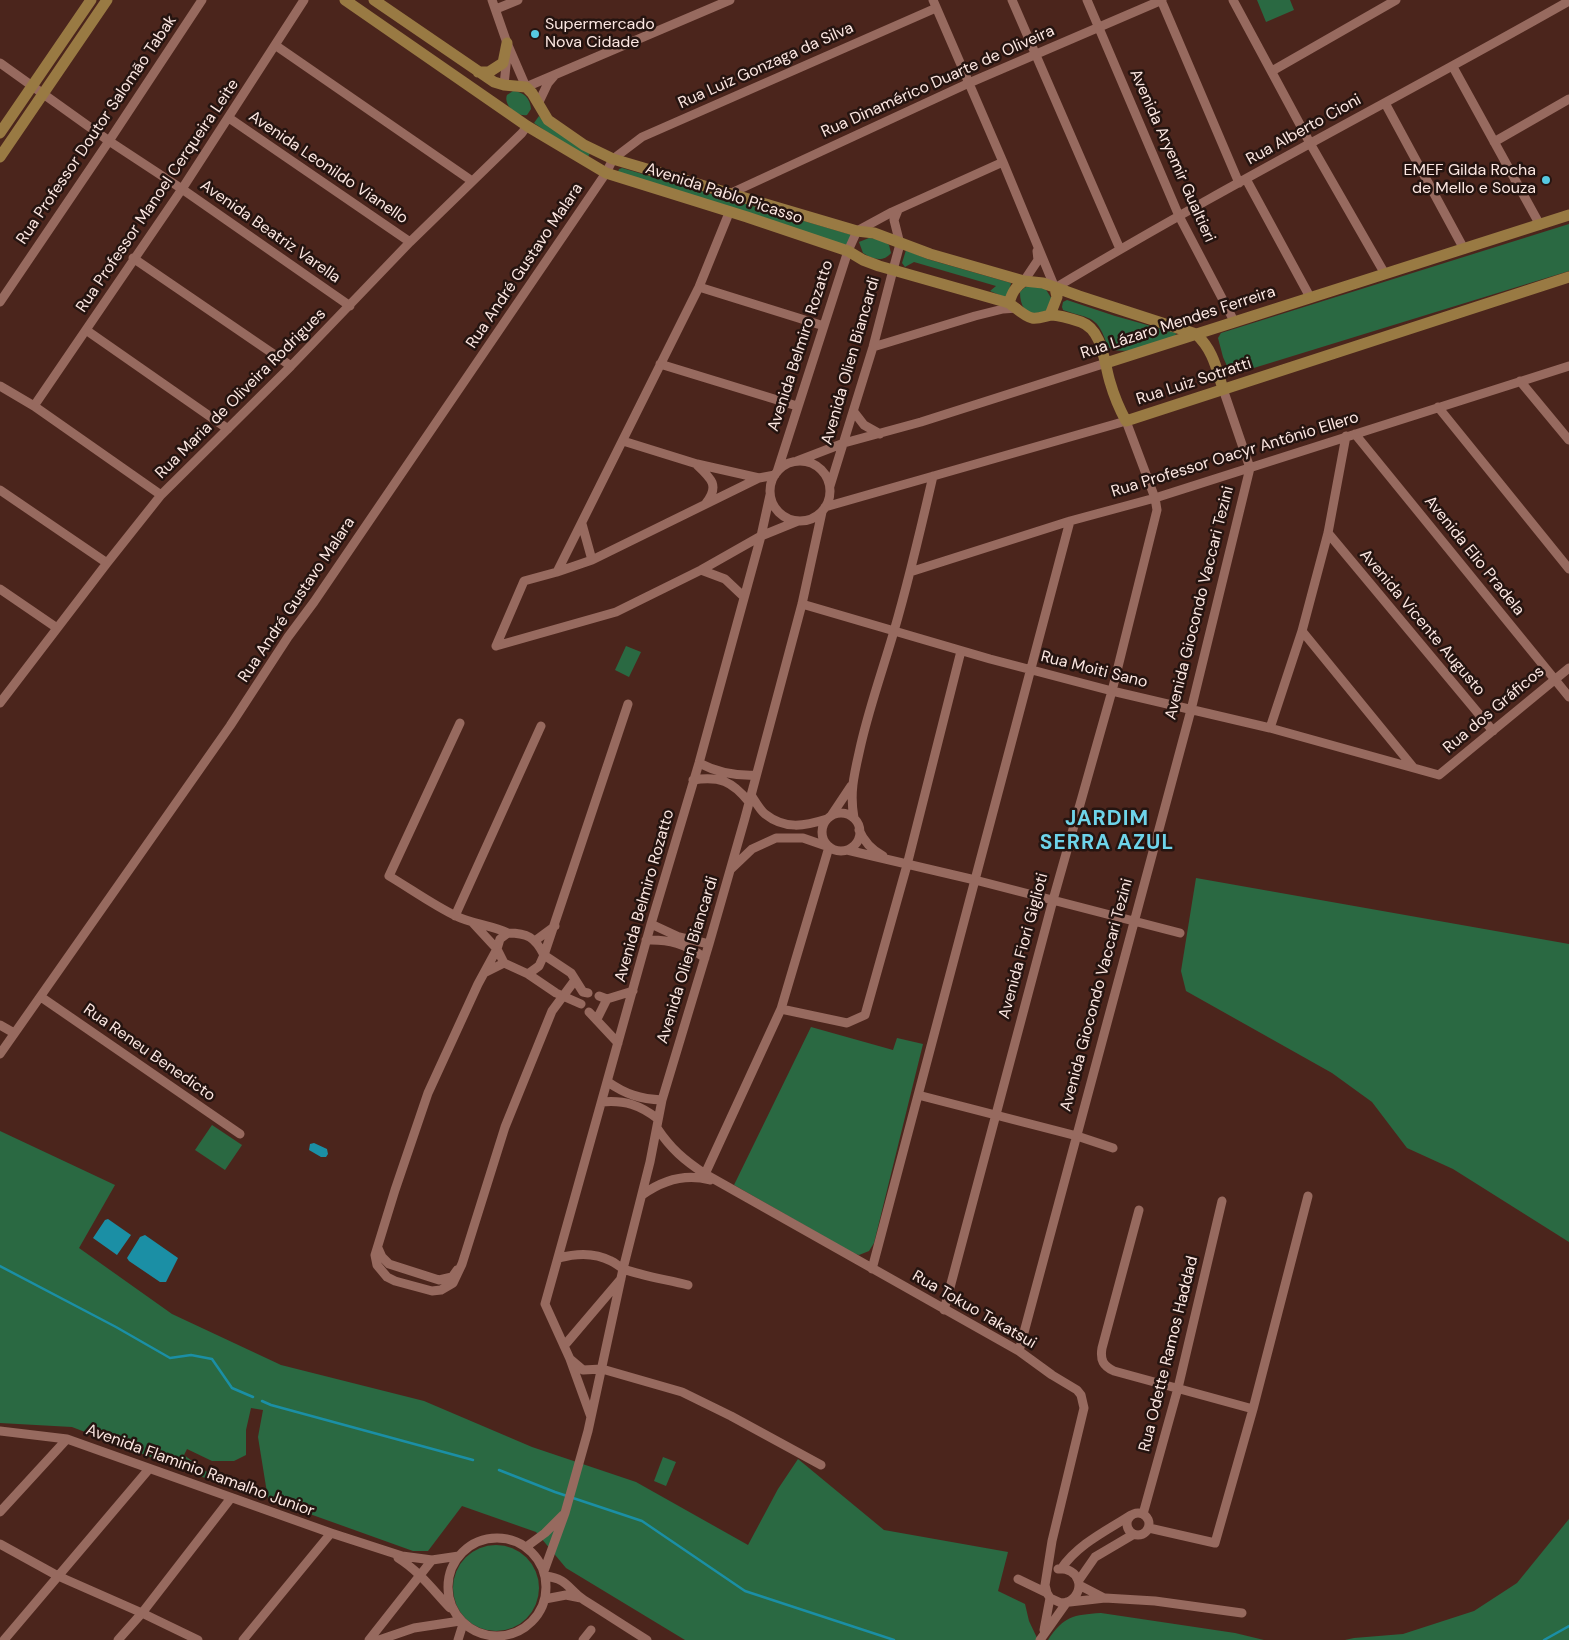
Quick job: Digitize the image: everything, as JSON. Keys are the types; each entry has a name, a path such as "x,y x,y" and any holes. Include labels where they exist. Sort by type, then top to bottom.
{"main road":[{"path":"0,133 91,0"},
{"path":"0,157 107,0"},
{"name":"Avenida Pablo Picasso","path":"346,0 527,126 606,173 848,251 862,260 1013,306 1032,318 1042,318 1050,315 1083,322 1089,326 1097,338 1106,363"},
{"path":"374,0 494,82 526,87"},
{"path":"478,72 489,72 503,63 507,43"},
{"path":"501,107 500,100 504,85"},
{"name":"Avenida Pablo Picasso","path":"526,87 532,93 548,120 584,145 613,159 857,231 874,233 900,244 1024,280 1034,281 1196,334"},
{"path":"527,126 538,104"},
{"name":"Rua Lázaro Mendes Ferreira","path":"1106,363 1569,215"},
{"name":"Rua Luiz Sotratti","path":"1126,421 1569,277"},
{"path":"1013,306 1012,295 1016,286 1024,280"},
{"path":"1050,315 1057,297 1055,288"},
{"name":"Avenida Giocondo Vaccari Tezini","path":"1196,334 1208,346 1214,358 1223,389"},
{"name":"Avenida Fiori Giglioti","path":"1106,363 1109,381 1118,407 1126,421"}],"street":[{"name":"Rua Professor Doutor Salomão Tabak","path":"0,302 202,0"},
{"name":"Rua Professor Manoel Cerqueira Leite","path":"34,406 133,258 182,189 304,0"},
{"path":"492,0 507,43 526,87 730,0"},
{"path":"496,9 518,0"},
{"path":"1012,0 1120,249"},
{"name":"Avenida Aryemir Gualtieri","path":"1087,0 1179,216 1234,321"},
{"path":"1161,0 1243,181 1310,297"},
{"name":"Rua Dinamérico Duarte de Oliveira","path":"728,194 969,83 1161,0"},
{"path":"1233,0 1311,145 1385,274"},
{"path":"1272,70 1396,0"},
{"name":"Rua Alberto Cioni","path":"1055,288 1179,216 1453,67 1569,1"},
{"path":"934,4 1003,162 1055,288"},
{"name":"Rua Luiz Gonzaga da Silva","path":"613,159 642,137 934,4"},
{"path":"504,85 508,64 507,43"},
{"path":"275,45 472,181"},
{"name":"Avenida Beatriz Varella","path":"0,63 109,141 182,189 350,306"},
{"path":"1453,67 1540,225"},
{"path":"538,104 548,83 554,76"},
{"path":"1494,142 1569,99"},
{"path":"1385,103 1464,249"},
{"name":"Avenida Leonildo Vianello","path":"229,118 410,242"},
{"name":"Rua Maria de Oliveira Rodrigues","path":"0,702 4,689 58,628 106,563 161,495 527,126"},
{"name":"Rua André Gustavo Malara","path":"0,1054 230,726 288,637 320,594 606,173 613,159"},
{"path":"857,231 1003,162"},
{"path":"898,210 894,220 900,244"},
{"path":"557,572 699,287 730,212"},
{"name":"Avenida Belmiro Rozatto","path":"776,473 848,251 857,231"},
{"path":"1024,280 1038,260 1037,243"},
{"name":"Avenida Olien Biancardi","path":"830,486 873,348 900,244"},
{"path":"133,258 291,366"},
{"path":"699,287 824,326"},
{"path":"873,348 1013,306"},
{"path":"86,330 228,429"},
{"name":"Rua Lázaro Mendes Ferreira","path":"796,461 844,443 880,434 1106,363"},
{"path":"660,364 797,406"},
{"name":"Rua Professor Oacyr Antônio Ellero","path":"910,572 1070,521 1155,498 1569,366"},
{"path":"1520,381 1569,440"},
{"path":"0,386 34,406 161,495"},
{"name":"Avenida Giocondo Vaccari Tezini","path":"1019,1351 1191,710 1250,468 1223,389"},
{"path":"1438,407 1569,569"},
{"path":"854,412 864,426 880,434"},
{"name":"Rua Luiz Sotratti","path":"823,510 933,476 1126,421"},
{"name":"Avenida Fiori Giglioti","path":"944,1310 1053,900 1112,691 1157,510 1155,498 1126,421"},
{"path":"1270,728 1302,631 1351,435"},
{"name":"Avenida Elio Pradela","path":"1351,435 1569,697"},
{"path":"623,441 697,464 759,478"},
{"path":"776,473 759,478 592,560 557,572 524,580 496,646 616,612 701,570 761,536 798,521 811,519 823,510 830,497 830,486 824,472 812,463 796,461 782,467 776,473 772,481 770,495 775,508 785,517 798,521"},
{"path":"697,464 711,480 713,488 713,494 705,504"},
{"path":"892,862 876,852 863,840 854,818 851,802 852,784 870,705 894,632 933,476"},
{"path":"0,490 106,563"},
{"name":"Avenida Belmiro Rozatto","path":"564,1346 544,1304 608,1082 646,940 698,763 761,536 770,495"},
{"name":"Avenida Olien Biancardi","path":"545,1574 591,1419 662,1100 705,958 750,798 802,604 823,510"},
{"path":"872,1269 1070,521"},
{"path":"582,524 592,560"},
{"name":"Avenida Vicente Augusto","path":"1328,533 1493,731"},
{"path":"701,570 725,579 743,596"},
{"path":"0,589 58,628"},
{"name":"Rua Moiti Sano","path":"802,604 961,651 1112,691 1270,728 1439,775"},
{"path":"1302,631 1413,768"},
{"path":"781,1010 847,1023 865,1014 907,865 961,651"},
{"name":"Rua dos Gráficos","path":"1439,775 1569,668"},
{"path":"528,974 539,966 544,955 628,704"},
{"path":"460,724 389,876 455,916 473,923 495,927 508,933 519,933 536,940 544,955 571,973 583,992 588,993"},
{"path":"455,916 541,726"},
{"path":"698,763 726,774 756,775"},
{"path":"693,780 709,778 725,781 750,798 765,814 784,824 806,826 843,813 854,818"},
{"path":"829,847 824,842 822,830 852,784"},
{"path":"847,850 857,842 860,830"},
{"path":"730,869 752,849 776,838 803,838 834,850 847,850 975,880 1180,933"},
{"path":"705,1174 781,1010 829,847"},
{"path":"473,923 497,949 504,963 528,974 556,993 581,1004"},
{"path":"651,924 679,937 709,944"},
{"path":"536,940 555,925"},
{"path":"508,933 500,939 497,949 428,1093 377,1246 376,1265 387,1277 432,1291 441,1290 453,1283 462,1264 505,1127 552,1011 575,980"},
{"path":"646,940 678,943 692,949 705,958"},
{"path":"484,973 504,963"},
{"path":"597,1019 603,998 633,991"},
{"name":"Rua Reneu Benedicto","path":"41,997 240,1134"},
{"path":"589,1012 618,1043"},
{"path":"0,1025 14,1033"},
{"path":"608,1082 619,1090 633,1096 647,1100 662,1100"},
{"path":"918,1095 1077,1136 1113,1148"},
{"path":"602,1102 617,1100 632,1103 646,1109 658,1123"},
{"name":"Rua Tokuo Takatsui","path":"658,1123 668,1144 679,1156 705,1174 1019,1351 1052,1375 1077,1390 1083,1401 1084,1408 1052,1541 1047,1578"},
{"name":"Rua Tokuo Takatsui","path":"642,1195 665,1181 678,1178 691,1177 718,1181"},
{"path":"1148,1528 1215,1543 1253,1409 1308,1196"},
{"name":"Rua Odette Ramos Haddad","path":"1143,1514 1178,1388 1222,1201"},
{"path":"1138,1210 1102,1348 1102,1362 1114,1372 1253,1409"},
{"path":"377,1246 382,1257 389,1264 439,1280 452,1277 462,1264"},
{"path":"558,1258 572,1254 599,1256 612,1261 623,1269 688,1285"},
{"path":"591,1419 564,1346 621,1279"},
{"path":"570,1359 583,1370 602,1369 682,1392 732,1416 821,1465"},
{"name":"Avenida Flaminio Ramalho Junior","path":"0,1431 67,1439 331,1533 409,1558 432,1560 459,1556"},
{"path":"0,1512 67,1439"},
{"path":"4,1640 148,1469"},
{"path":"118,1640 142,1613 231,1498"},
{"name":"Avenida Olien Biancardi","path":"526,1547 545,1533 565,1511"},
{"path":"1042,1636 1068,1602 1077,1594 1079,1583 1095,1557 1134,1534 1142,1534 1148,1528 1149,1520 1143,1514 1134,1513 1085,1544 1047,1578 1016,1579 1061,1603 1068,1602 1105,1598 1154,1601 1242,1614"},
{"path":"1131,1515 1127,1524 1130,1532 1134,1534"},
{"path":"243,1640 331,1533"},
{"path":"490,1538 503,1538 515,1541 526,1547 537,1558 545,1574 547,1588 545,1600 539,1613 517,1636 489,1636 475,1632 460,1619 450,1604 449,1574 459,1556 476,1543 490,1538"},
{"path":"1052,1541 1059,1569"},
{"path":"0,1544 58,1576 198,1640"},
{"path":"1085,1544 1095,1557"},
{"name":"Avenida Flaminio Ramalho Junior","path":"388,1551 409,1565 432,1586 460,1619"},
{"path":"369,1640 432,1560"},
{"path":"1059,1569 1072,1571 1079,1583 1105,1598"},
{"path":"545,1574 566,1583 581,1598 647,1640"},
{"path":"1042,1636 1048,1595 1047,1578"},
{"path":"545,1600 566,1595 581,1598"},
{"path":"379,1640 414,1628 460,1619"},
{"path":"458,1640 460,1619"},
{"path":"583,1640 591,1630"}],"green space":[{"path":"1257,0 1290,0 1294,10 1266,22"},
{"path":"513,91 523,94 528,99 531,109 527,115 515,112 507,103 507,95"},
{"path":"539,116 544,122 590,153 588,157 570,148 534,123"},
{"path":"622,168 852,235 847,246 618,172"},
{"path":"1569,224 1569,271 1231,375 1223,357 1218,338 1221,333"},
{"path":"869,238 880,239 889,245 891,253 885,258 877,259 863,253 859,242"},
{"path":"906,250 927,259 1011,283 1007,298 990,291 996,286 914,262 905,267 902,263"},
{"path":"1030,285 1045,288 1053,301 1050,309 1033,313 1025,309 1022,305 1020,292"},
{"path":"1067,300 1176,333 1175,337 1141,348 1122,351 1114,350 1108,347 1101,329 1093,320 1063,310 1063,302"},
{"path":"626,646 641,652 629,677 615,670"},
{"path":"1196,878 1569,944 1569,1242 1453,1169 1407,1148 1372,1102 1332,1073 1186,991 1181,971"},
{"path":"811,1027 893,1050 897,1038 923,1044 874,1243 869,1251 859,1255 734,1185"},
{"path":"212,1125 242,1145 225,1170 195,1150"},
{"path":"0,1131 115,1185 79,1248 172,1314 281,1365 424,1401 532,1447 636,1482 748,1545 778,1489 798,1459 884,1530 1008,1552 998,1591 1025,1604 1029,1621 1038,1640 685,1640 566,1568 536,1532 462,1506 428,1551 413,1551 268,1499 258,1437 263,1410 251,1408 246,1430 246,1455 234,1461 212,1461 187,1449 184,1455 226,1486 72,1427 0,1423"},
{"path":"663,1457 676,1462 666,1486 654,1481"},
{"path":"1569,1519 1569,1640 1345,1640 1403,1634 1474,1611 1517,1583"},
{"path":"496,1545 520,1552 532,1564 539,1588 532,1612 520,1624 496,1631 472,1624 460,1612 453,1588 460,1564 472,1552"},
{"path":"1101,1613 1235,1633 1264,1640 1048,1640 1064,1621 1076,1616"}],"water":[{"path":"314,1143 327,1149 328,1154 326,1157 321,1157 309,1150 310,1144"},
{"path":"108,1219 131,1235 117,1255 93,1238 105,1220"},
{"path":"145,1235 178,1258 166,1282 160,1282 127,1258 140,1237"}],"waterway":[{"path":"0,1266 116,1327 170,1358 191,1355 212,1359 232,1388 253,1397"},
{"path":"262,1401 473,1460"},
{"path":"499,1470 555,1492 642,1521 745,1591 894,1640"},
{"path":"1544,1640 1569,1626"}],"place":[{"name":"Supermercado Nova Cidade","path":"535,34"},
{"name":"EMEF Gilda Rocha de Mello e Souza","path":"1546,180"}],"district":[{"name":"JARDIM SERRA AZUL","path":"1107,831"}]}
